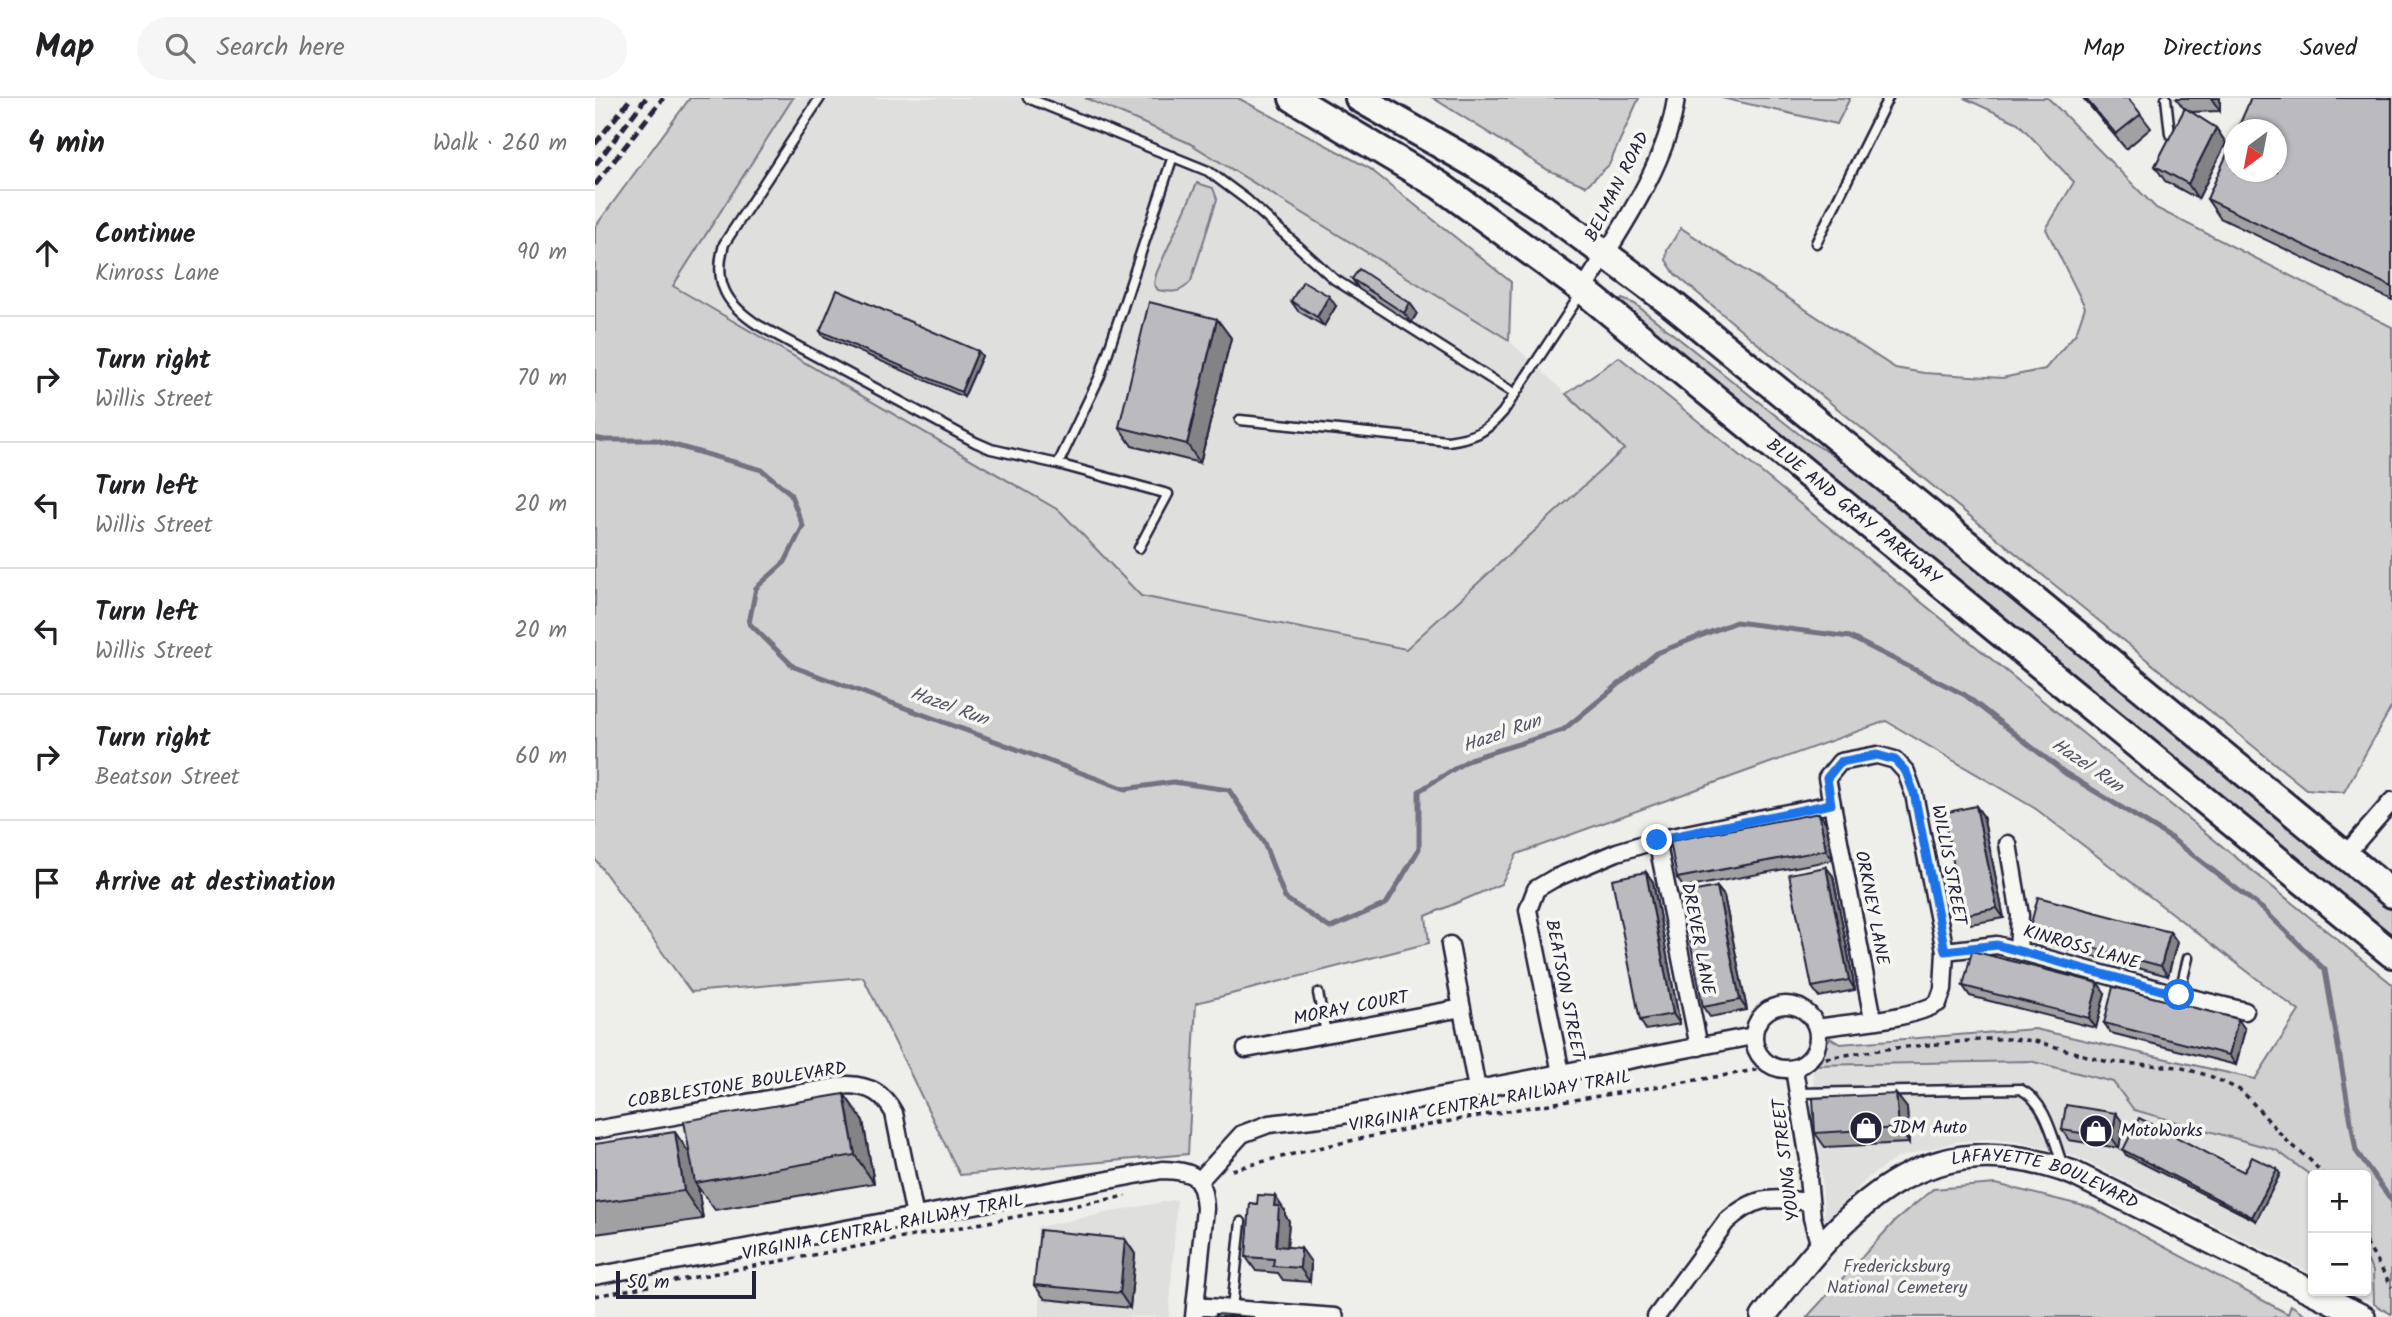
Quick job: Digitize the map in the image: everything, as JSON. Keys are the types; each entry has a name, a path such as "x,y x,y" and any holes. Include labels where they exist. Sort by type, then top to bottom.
{"highway":[{"name":"BLUE AND GRAY PARKWAY","path":"1293,98 1439,185 1583,290 2392,954"},
{"path":"1359,98 1478,166 1606,253 1754,369 2392,894"}],"main road":[{"name":"LAFAYETTE BOULEVARD","path":"1763,1317 1820,1246 1869,1199 1894,1182 1921,1169 1949,1160 1975,1156 2012,1157 2064,1169 2134,1201 2363,1317"}],"street":[{"name":"BELMAN ROAD","path":"1583,290 1623,227 1658,157 1676,98"},
{"name":"WILLIS STREET","path":"1817,1028 1924,1011 1938,1003 1943,989 1945,951 1914,793 1906,772 1895,760 1877,755 1840,762 1827,778 1831,804"},
{"path":"2344,855 2392,801"},
{"name":"BEATSON STREET","path":"1560,1073 1528,910 1536,889 1553,878 1616,852 1657,840 1831,804"},
{"name":"ORKNEY LANE","path":"1831,804 1873,1019"},
{"name":"DREVER LANE","path":"1657,840 1699,1047"},
{"path":"2008,845 2019,915 2018,951"},
{"path":"1450,945 1477,1089"},
{"name":"KINROSS LANE","path":"1945,951 1997,945 2245,1012"},
{"path":"1792,1005 1801,1008 1810,1014 1817,1028 1818,1042 1815,1052 1808,1061 1794,1069 1772,1067 1755,1047 1755,1025 1761,1015 1770,1008 1792,1005"},
{"name":"MORAY COURT","path":"1247,1049 1462,1008"},
{"path":"1199,1181 1242,1135 1269,1124 1338,1116 1753,1036"},
{"name":"YOUNG STREET","path":"1794,1069 1809,1160 1810,1202 1820,1246"},
{"name":"COBBLESTONE BOULEVARD","path":"595,1130 848,1085 863,1086 878,1092 894,1113 915,1217"},
{"path":"595,1276 1162,1170 1191,1173 1204,1192 1205,1209 1194,1312 1232,1309 1335,1317"},
{"path":"1656,1317 1726,1222 1735,1214 1751,1204 1770,1198 1810,1202"}],"lane":[{"path":"820,98 724,244 719,262 720,280 734,307 758,325 991,449 1168,494 1139,548"},
{"path":"1028,98 1208,171 1227,184 1334,279 1515,394"},
{"path":"1816,243 1888,98"},
{"path":"2166,98 2170,134"},
{"path":"1058,464 1100,376 1173,156"},
{"path":"1240,420 1448,441 1467,438 1490,428 1583,290"},
{"path":"2179,995 2188,958"},
{"path":"1318,993 1326,1034"},
{"path":"1799,1093 2020,1089 2031,1094 2039,1103 2064,1169"},
{"path":"1232,1309 1241,1222"}],"path":[{"path":"1817,1059 1886,1049 2012,1038 2035,1041 2108,1062 2179,1066 2210,1076 2242,1091 2286,1140 2319,1170"},
{"name":"VIRGINIA CENTRAL RAILWAY TRAIL","path":"1221,1174 1322,1146 1422,1126 1610,1093 1696,1082 1766,1068"},
{"name":"VIRGINIA CENTRAL RAILWAY TRAIL","path":"595,1296 1138,1194"},
{"path":"2371,1251 2392,1287"}],"shaded area":[{"path":"793,98 1085,98 1189,143 1500,332 1624,448 1406,649 1141,596 1060,511 673,286"},
{"path":"2029,1061 2113,1082 2134,1110 2276,1150 2308,1173 2308,1272 2075,1156 2028,1143 1989,1139 1955,1142 1897,1158 1869,1177 1825,1221 1812,1065"},
{"path":"1177,1199 1169,1317 1040,1317 1037,1227"},
{"path":"2371,1267 2373,1271 2374,1304 2358,1296 2371,1296"}],"green space":[{"path":"690,98 793,98 673,286 1060,511 1141,596 1406,649 1624,449 1566,394 1619,357 2392,984 2391,1314 2374,1304 2371,1267 2371,1170 2308,1170 2308,1173 2276,1150 2134,1110 2113,1082 2030,1061 1812,1065 1830,1038 1840,1044 2035,1029 2255,1079 2299,1011 2036,809 1886,721 1517,854 1501,884 1426,916 1429,943 1196,1003 1188,1154 960,1175 863,977 691,992 595,859 595,227"},
{"path":"1085,98 1238,98 1369,168 1511,282 1509,340 1189,143"},
{"path":"1433,98 1639,98 1609,165 1586,186 1548,170"},
{"path":"1722,98 1850,98 1837,124"},
{"path":"1964,98 2048,98 2156,208 2392,327 2392,706 2344,792 2306,789 1763,348 1675,274 1666,260 1667,250 1681,228 1895,368 1924,373 2002,378 2045,369 2076,333 2085,307 2046,229 2074,182 2018,123"},
{"path":"1197,183 1213,188 1217,199 1191,281 1176,291 1158,290 1154,284 1156,274"},
{"path":"1622,299 1635,304 1804,438 1854,467 2392,910 2392,942 1623,309 1620,302"},
{"name":"Fredericksburg National Cemetery","path":"1996,1184 2092,1208 2288,1314 2291,1305 2309,1317 1807,1317 1895,1221 1933,1189"}],"building":[{"path":"2085,98 2128,98 2141,114 2116,134"},
{"path":"2251,98 2392,98 2392,287 2207,199 2224,161 2224,182 2287,182 2287,119 2242,119"},
{"path":"2185,108 2216,128 2188,184 2155,166"},
{"path":"1359,269 1410,303 1404,313 1352,279"},
{"path":"1303,281 1329,296 1317,317 1291,301"},
{"path":"837,290 978,351 961,392 820,331"},
{"path":"1149,302 1217,319 1187,444 1119,427"},
{"path":"1976,806 1997,908 1964,915 1943,813"},
{"path":"1819,813 1826,850 1677,878 1670,841"},
{"path":"1826,867 1849,980 1812,987 1789,874"},
{"path":"1646,872 1673,1014 1640,1020 1612,879"},
{"path":"1717,887 1740,1000 1703,1007 1681,894"},
{"path":"2038,897 2170,932 2161,966 2029,931"},
{"path":"1972,951 2098,983 2089,1018 1963,986"},
{"path":"2113,987 2238,1019 2229,1055 2104,1023"},
{"path":"844,1094 855,1155 695,1183 684,1121"},
{"path":"1896,1094 1899,1128 1815,1133 1813,1098"},
{"path":"2066,1105 2116,1113 2112,1138 2062,1130"},
{"path":"2139,1118 2244,1172 2252,1157 2277,1169 2252,1217 2123,1150"},
{"path":"675,1132 684,1191 595,1203 595,1144"},
{"path":"1258,1195 1275,1196 1274,1206 1279,1206 1276,1246 1301,1248 1300,1268 1273,1266 1274,1259 1246,1257 1250,1203 1257,1204"},
{"path":"1040,1230 1125,1239 1120,1293 1034,1285"},
{"path":"1216,1314 1254,1317 1216,1317"}],"waterway":[{"name":"Hazel Run","path":"595,438 656,440 762,470 790,493 803,526 785,562 756,588 749,623 794,667 1125,789 1173,782 1229,790 1264,843 1285,898 1330,928 1386,904 1419,849 1419,791 1470,759 1563,730 1657,653 1736,622 1850,637 1965,695 2065,773 2171,838 2264,910 2325,970 2356,1151 2392,1201"}],"railway":[{"path":"595,144 631,98"},
{"path":"595,165 646,98"},
{"path":"595,185 663,98"}],"place":[{"name":"JDM Auto","path":"1866,1128"},
{"name":"MotoWorks","path":"2096,1131"}],"route":[{"path":"1657,840 1831,804 1827,778 1840,762 1877,755 1895,760 1906,772 1914,793 1945,951 1997,945 2179,995"}]}
